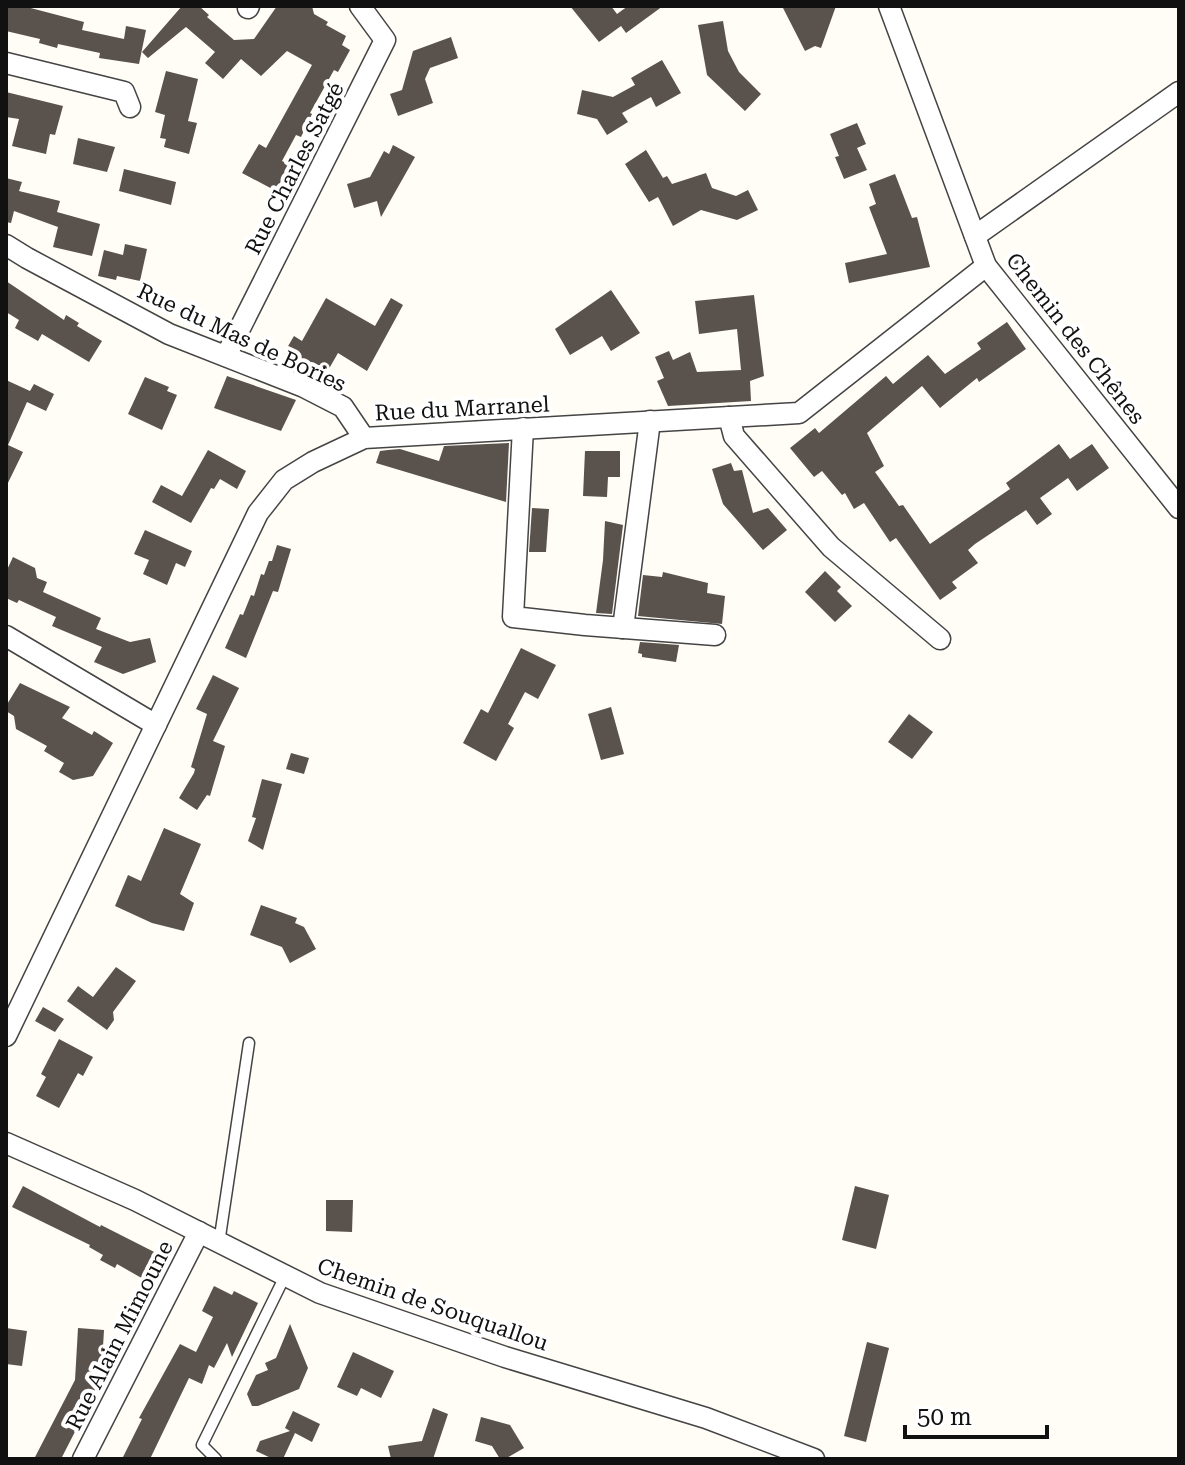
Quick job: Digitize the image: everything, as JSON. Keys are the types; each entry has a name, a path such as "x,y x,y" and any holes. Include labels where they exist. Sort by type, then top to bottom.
{"street":[{"name":"Rue Charles Satgé","path":"226,356 385,40 360,6"},
{"name":"Chemin des Chênes","path":"889,6 986,266 1179,508"},
{"path":"6,63 124,92 130,107"},
{"path":"975,236 1179,92"},
{"name":"Rue du Mas de Bories","path":"6,245 169,334 304,387 343,407 364,438"},
{"name":"Rue du Marranel","path":"6,1036 258,513 284,480 313,462 364,438 799,413 986,266"},
{"path":"729,417 734,436 831,547 940,639"},
{"path":"623,628 650,421"},
{"path":"523,428 513,617 715,635"},
{"path":"6,636 156,725"},
{"name":"Chemin de Souquallou","path":"6,1143 135,1200 320,1293 505,1357 706,1418 814,1459"},
{"name":"Rue Alain Mimoune","path":"83,1459 199,1232"}],"lane":[{"path":"219,1243 249,1043"},
{"path":"216,1459 202,1445 285,1276"}],"building":[{"path":"6,6 23,6 84,22 82,30 124,39 126,26 146,30 139,64 99,58 100,53 58,44 57,48 39,43 40,39 6,31"},
{"path":"182,6 199,6 234,40 254,39 277,6 312,6 314,14 328,22 326,25 346,36 342,45 350,50 338,72 334,70 310,113 301,137 296,135 282,161 290,165 276,191 242,173 259,144 266,148 312,65 287,51 261,76 241,59 223,79 205,63 215,52 186,27 148,58 142,52"},
{"path":"570,6 611,6 617,14 628,6 663,6 626,33 621,26 599,42"},
{"path":"782,6 836,6 821,48 815,46 805,51"},
{"path":"723,21 728,51 739,72 761,94 745,111 707,75 698,25"},
{"path":"451,37 458,58 430,68 425,79 433,103 398,116 390,94 402,90 413,51"},
{"path":"662,60 681,93 656,107 651,97 622,113 628,122 607,135 597,119 577,114 582,90 613,97 635,85 631,78"},
{"path":"166,71 198,79 188,121 197,123 189,154 164,147 166,139 160,138 165,115 155,112"},
{"path":"6,92 63,106 55,135 50,134 46,154 12,146 19,119 6,117"},
{"path":"857,123 866,144 857,148 867,170 844,179 830,134"},
{"path":"78,138 115,147 107,172 73,164"},
{"path":"393,145 415,157 381,217 377,201 354,208 347,184 370,177 384,151 389,154"},
{"path":"646,150 663,178 667,176 672,184 706,173 712,188 736,196 748,190 758,210 737,220 701,210 673,226 658,197 649,202 625,164"},
{"path":"124,169 176,182 171,205 119,191"},
{"path":"895,174 912,218 917,217 930,267 849,283 845,263 887,254 869,207 876,204 869,184"},
{"path":"6,178 22,182 19,191 60,201 57,212 100,224 92,256 53,247 58,227 14,211 11,223 6,222"},
{"path":"125,244 147,249 140,281 98,276 104,250 123,255"},
{"path":"1022,257 1031,275 1017,282 1008,264"},
{"path":"6,281 64,320 66,315 79,323 77,326 102,341 89,362 42,334 38,341 15,328 19,320 6,312"},
{"path":"611,290 640,333 611,351 602,336 570,355 555,329"},
{"path":"754,295 764,376 750,381 751,401 668,406 657,381 664,378 655,357 669,351 673,360 690,352 697,372 741,370 737,329 699,334 695,301"},
{"path":"326,298 375,326 391,298 403,305 367,371 338,353 322,381 292,368 297,360 284,353 294,336 302,341"},
{"path":"1007,322 1026,349 979,382 977,378 940,408 922,386 867,433 884,466 875,472 930,544 1010,489 1006,483 1059,444 1070,459 1092,444 1109,468 1077,491 1068,478 1040,498 1052,514 1037,525 1026,510 975,544 968,550 978,563 952,582 957,588 940,600 896,538 890,542 864,503 854,509 845,493 842,495 822,471 814,477 790,448 815,428 819,433 886,376 893,384 928,355 945,374 981,349 977,343"},
{"path":"227,376 296,400 281,431 214,408"},
{"path":"145,377 169,387 167,391 177,395 162,430 128,414"},
{"path":"6,380 30,391 34,384 54,394 46,411 27,402 8,445 23,452 6,487"},
{"path":"509,443 506,502 376,463 380,451 400,449 439,461 444,446"},
{"path":"208,450 246,471 237,489 220,479 214,489 211,488 191,523 152,502 161,485 182,496"},
{"path":"585,451 620,451 620,477 608,477 607,497 583,496"},
{"path":"731,463 734,471 742,470 753,513 768,508 787,530 763,550 723,504 712,469"},
{"path":"532,508 549,509 546,552 529,552"},
{"path":"605,521 623,525 612,614 596,613"},
{"path":"145,530 192,551 185,567 176,563 167,585 143,574 149,560 134,554"},
{"path":"277,545 291,549 278,592 273,591 246,658 225,648 240,614 243,615 251,595 254,596 261,574 264,575 269,561 272,561"},
{"path":"13,557 35,568 37,578 47,582 43,592 101,618 96,629 130,642 150,638 156,662 123,674 94,662 102,647 52,626 56,617 19,600 17,603 6,598 6,572"},
{"path":"825,571 841,587 837,591 852,606 835,622 805,592"},
{"path":"663,572 708,583 707,593 725,596 722,624 638,616 643,575 662,577"},
{"path":"640,642 679,645 676,662 642,657 638,653"},
{"path":"521,648 556,665 538,699 525,692 508,724 514,728 496,761 463,743 481,709 488,713"},
{"path":"213,675 239,688 213,741 225,746 210,796 207,795 197,810 179,798 194,773 195,769 191,767 207,714 196,709"},
{"path":"20,683 70,707 62,718 92,735 94,731 113,743 93,776 73,780 59,772 64,763 44,751 47,746 16,729 14,716 6,711 6,706"},
{"path":"611,707 624,754 601,760 588,714"},
{"path":"909,714 933,732 912,759 888,742"},
{"path":"291,753 309,758 304,774 286,769"},
{"path":"262,779 282,784 263,850 248,841 256,818 252,817"},
{"path":"164,828 201,844 180,894 194,903 184,931 152,923 115,906 128,875 141,881"},
{"path":"261,905 297,918 295,923 304,927 316,949 290,963 282,947 250,935"},
{"path":"116,967 136,981 113,1012 114,1020 107,1030 67,1001 78,986 93,997"},
{"path":"43,1007 64,1019 55,1032 35,1021"},
{"path":"59,1039 93,1057 83,1076 78,1073 59,1108 36,1096 46,1077 41,1074"},
{"path":"23,1186 170,1260 161,1278 149,1272 145,1280 117,1264 115,1268 100,1260 103,1255 90,1245 12,1207"},
{"path":"855,1186 889,1195 876,1249 842,1240"},
{"path":"326,1200 353,1200 352,1232 326,1231"},
{"path":"214,1286 232,1295 234,1291 258,1303 232,1357 227,1343 214,1368 209,1365 202,1384 189,1378 150,1459 122,1459 142,1419 139,1418 180,1344 196,1352 213,1317 202,1311"},
{"path":"290,1324 308,1368 299,1389 252,1406 247,1394 256,1375 268,1370 265,1363 276,1358"},
{"path":"6,1328 27,1331 22,1366 6,1364"},
{"path":"78,1328 104,1330 101,1381 61,1459 34,1459 75,1380"},
{"path":"867,1342 889,1348 866,1442 844,1436"},
{"path":"353,1352 394,1371 381,1398 361,1388 357,1396 337,1387"},
{"path":"433,1408 448,1414 433,1459 391,1459 388,1446 422,1441"},
{"path":"293,1411 320,1424 312,1442 295,1433 283,1459 273,1459 256,1451 260,1441 290,1431 285,1428"},
{"path":"481,1417 510,1425 524,1448 500,1459 492,1446 475,1441"}]}
